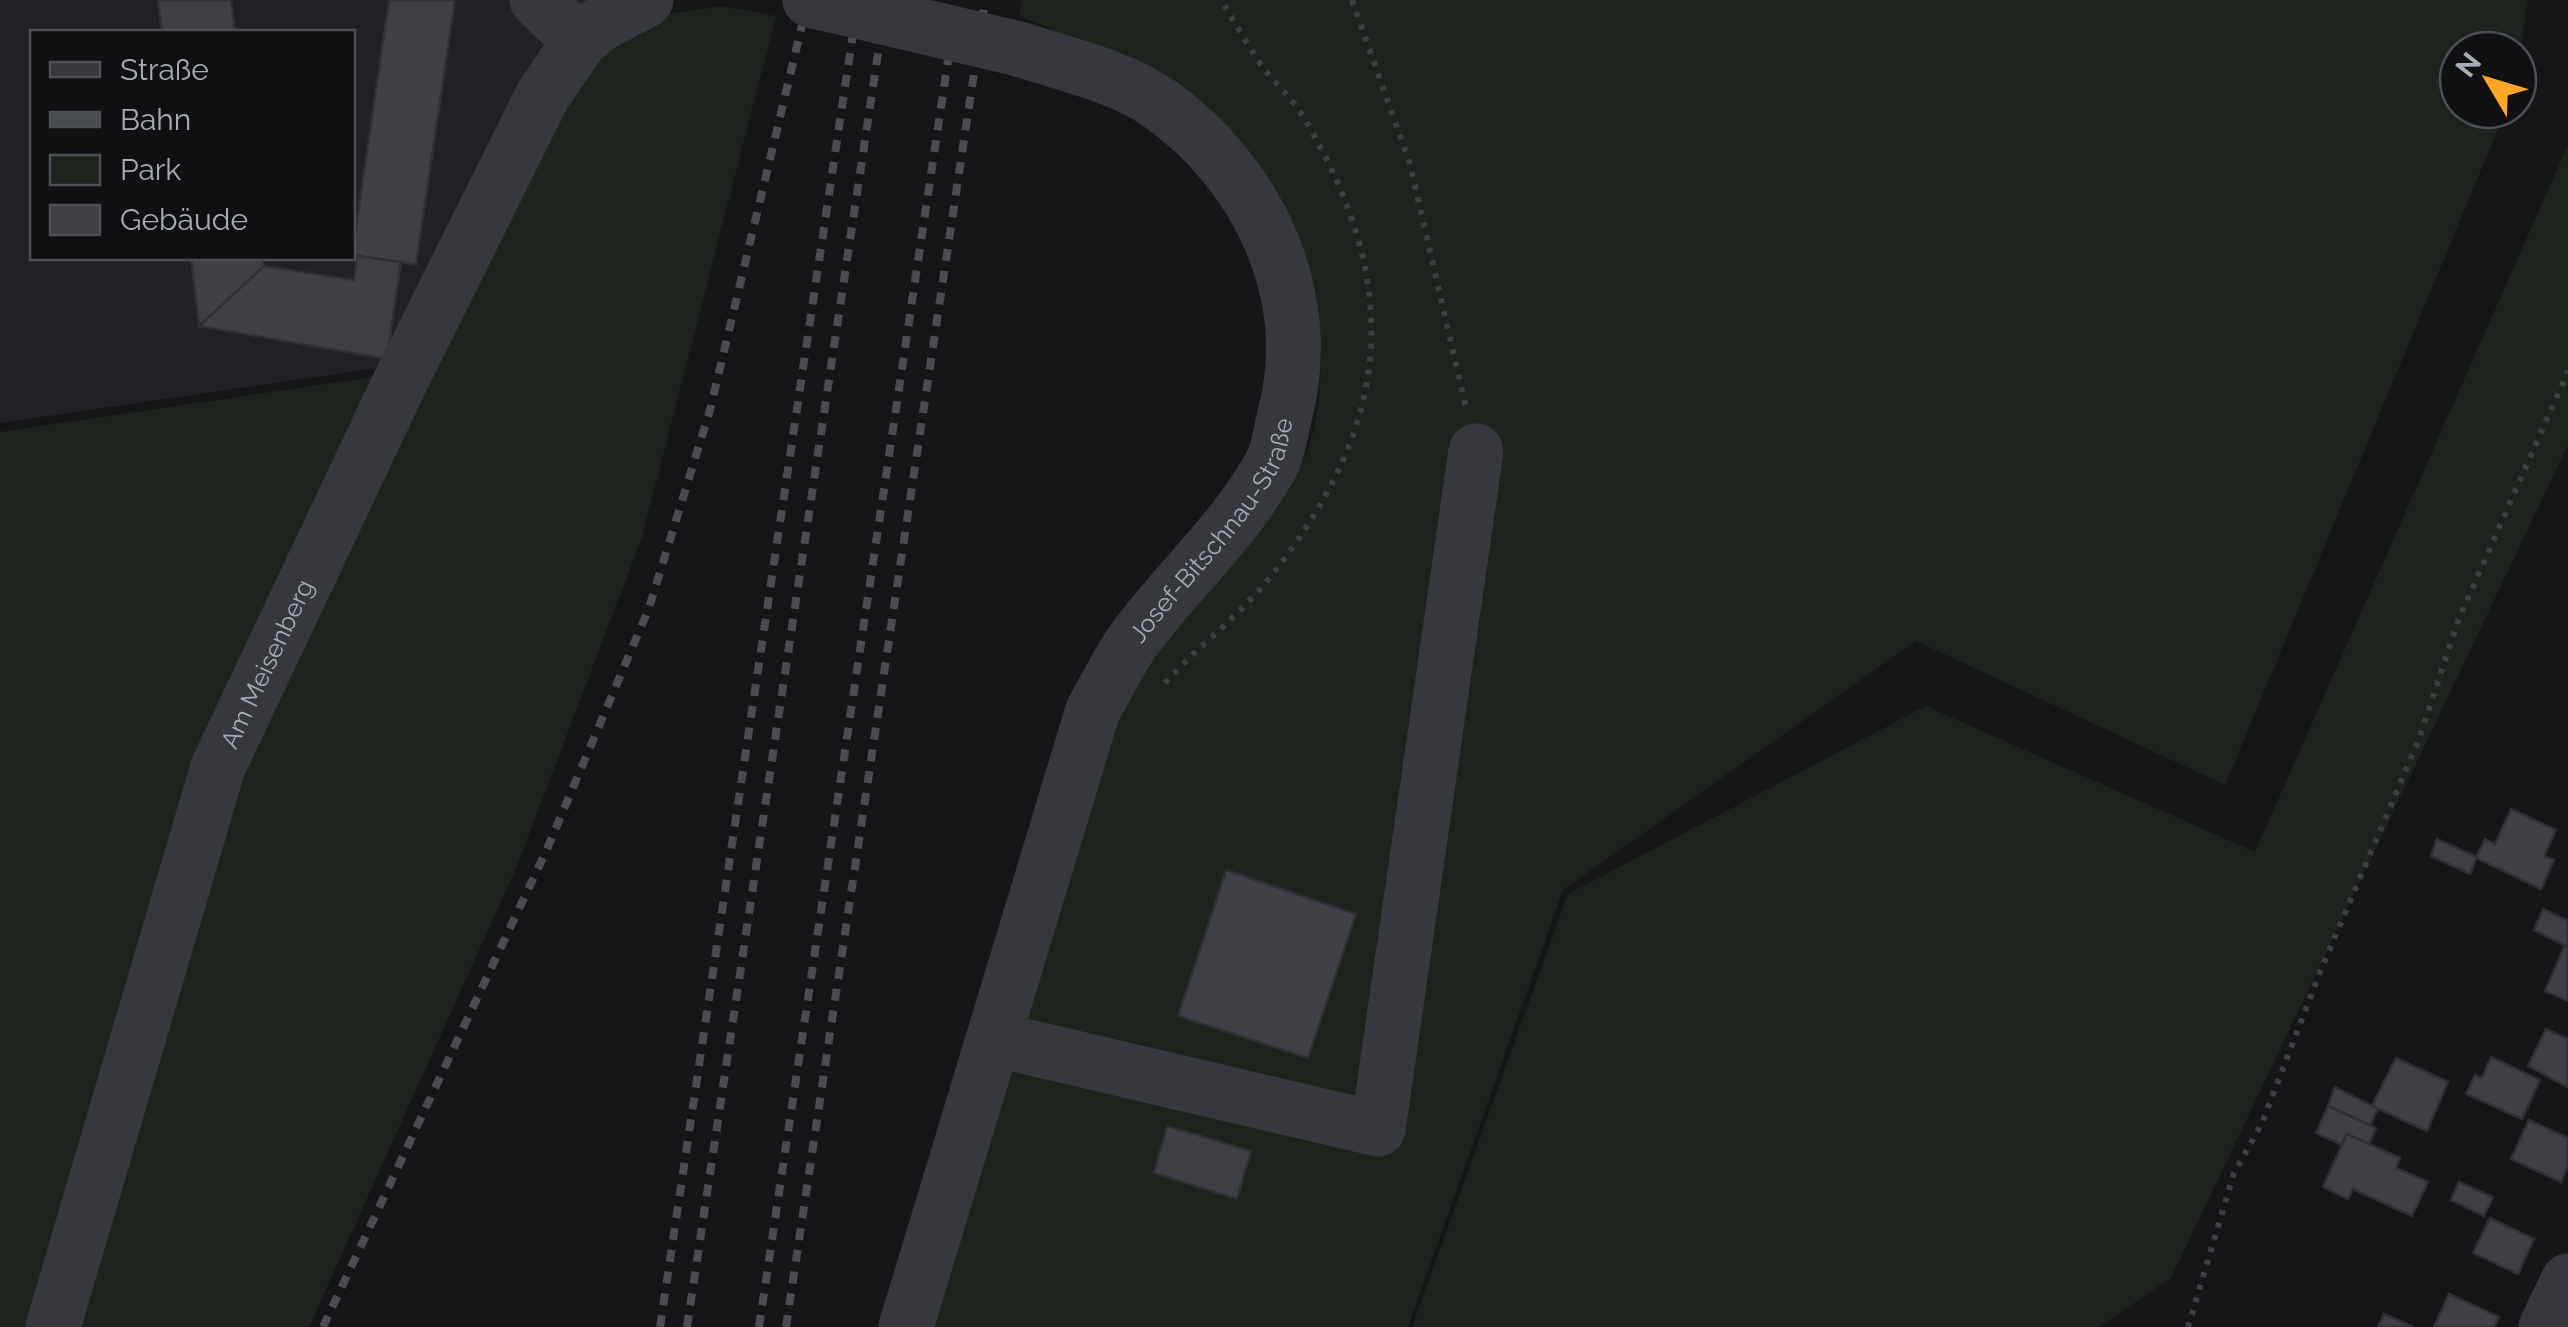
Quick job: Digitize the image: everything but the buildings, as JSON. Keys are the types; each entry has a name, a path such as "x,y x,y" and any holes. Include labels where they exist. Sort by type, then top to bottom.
{"street":[{"path":"536,0 580,41 600,24 646,0"},
{"name":"Josef-Bitschnau-Straße","path":"810,0 1019,49 1093,73 1158,103 1228,165 1270,233 1291,298 1294,379 1272,462 1217,543 1134,639 1093,710 906,1327"},
{"name":"Am Meisenberg","path":"53,1327 218,767 416,348 543,96 580,41"},
{"path":"994,1039 1378,1129 1476,451"},
{"path":"2546,1327 2568,1280"}],"path":[{"path":"1352,0 1410,164 1476,451"},
{"path":"2188,1327 2234,1173 2262,1123 2320,972 2419,740 2458,622 2568,371"}],"shaded area":[{"path":"0,0 606,0 392,366 0,423"}],"green space":[{"path":"1022,0 2528,0 2523,30 2438,30 2438,130 2498,130 2225,785 1916,641 1563,890 1408,1327 920,1327 1108,721 1164,640 1275,511 1303,461 1320,392 1318,320 1305,255 1283,202 1254,159 1218,122 1176,92 1128,65 1019,15"},
{"path":"721,6 776,16 642,537 517,866 309,1327 0,1327 0,432 394,374 562,97 619,35 659,15"},
{"path":"2568,145 2568,445 2171,1278 2099,1327 1412,1327 1568,894 1926,706 2255,852"}],"railway":[{"path":"323,1327 547,849 649,608 710,410 808,0"},
{"path":"660,1327 858,0"},
{"path":"687,1327 886,0"},
{"path":"759,1327 957,0"},
{"path":"786,1327 985,0"}]}
